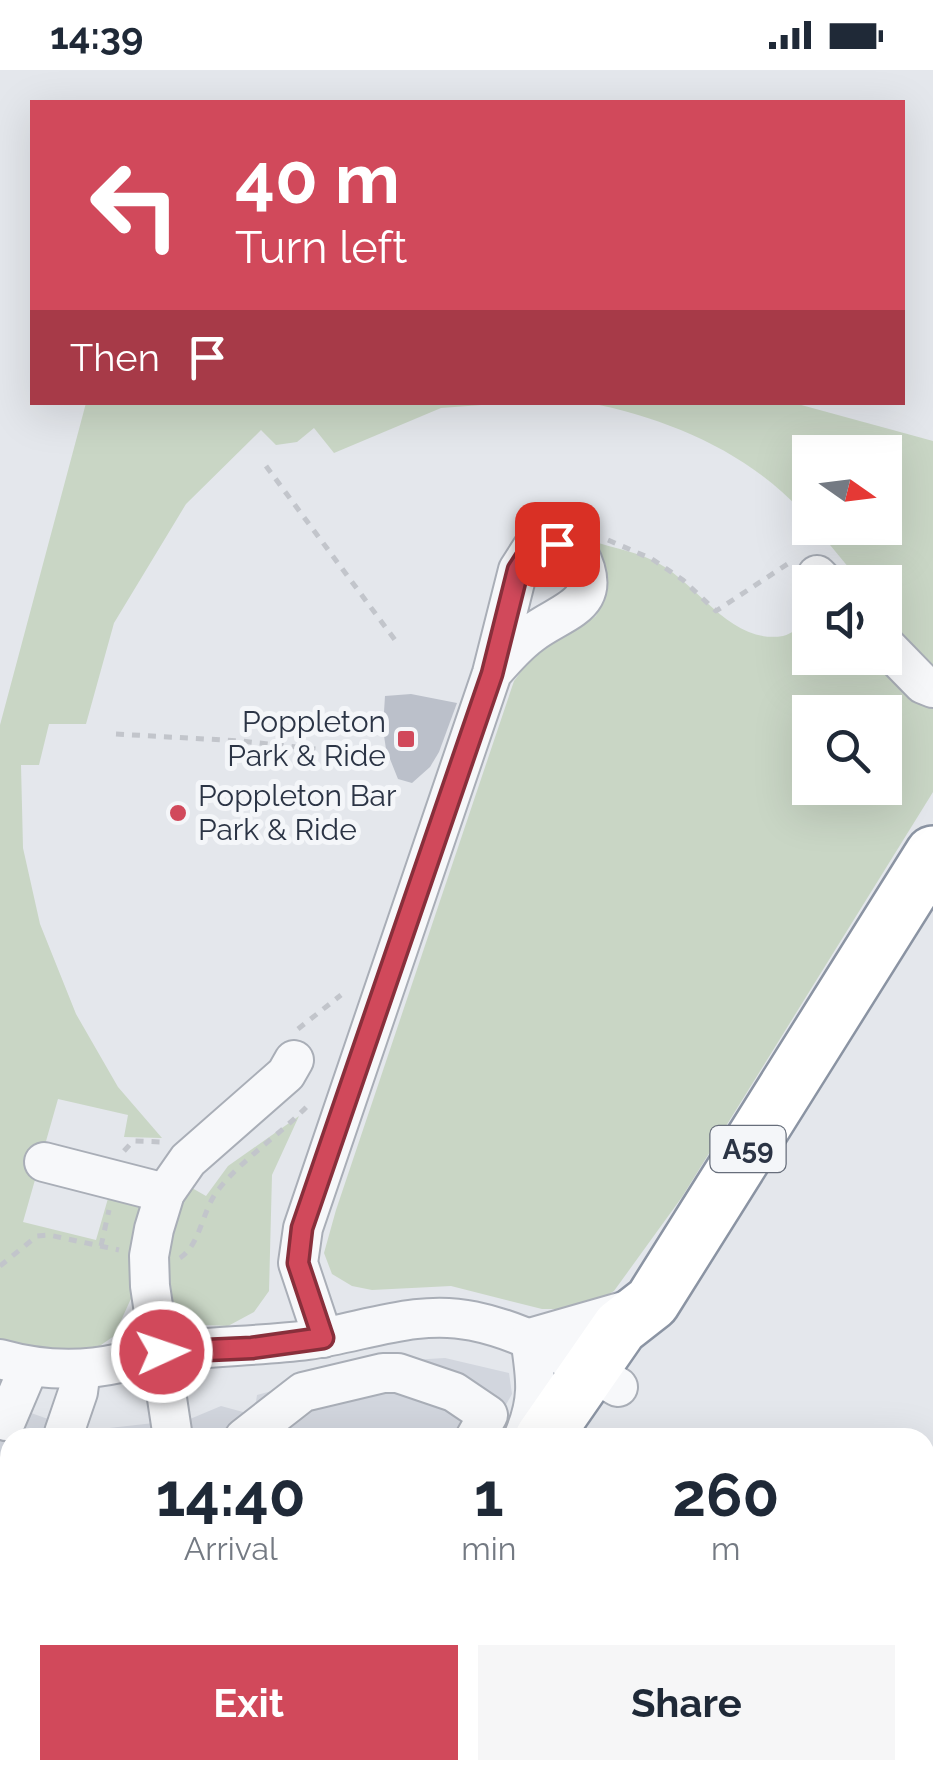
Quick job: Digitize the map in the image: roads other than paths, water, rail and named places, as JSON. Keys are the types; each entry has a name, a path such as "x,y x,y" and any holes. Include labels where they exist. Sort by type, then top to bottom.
{"highway":[{"name":"A59","path":"587,1428 620,1327 652,1302 933,854"},
{"name":"A59","path":"553,1428 604,1379"}],"street":[{"path":"902,663 922,684 933,688"},
{"path":"323,1338 298,1263 302,1228 492,674"},
{"path":"172,1428 162,1352 153,1319 149,1256 165,1193 188,1160 286,1074 294,1060"},
{"path":"44,1162 165,1193"},
{"path":"530,1338 652,1302"},
{"path":"6,1421 14,1363 81,1369 162,1352 252,1348 323,1338 406,1318 472,1320 530,1338 604,1379"},
{"path":"527,1428 537,1388 530,1338"},
{"path":"65,1428 81,1369"},
{"path":"257,1428 303,1392 398,1372 454,1392 488,1415 481,1428"}],"place":[{"name":"Poppleton Park & Ride","path":"406,739"},
{"name":"Poppleton Bar Park & Ride","path":"178,813"}]}
